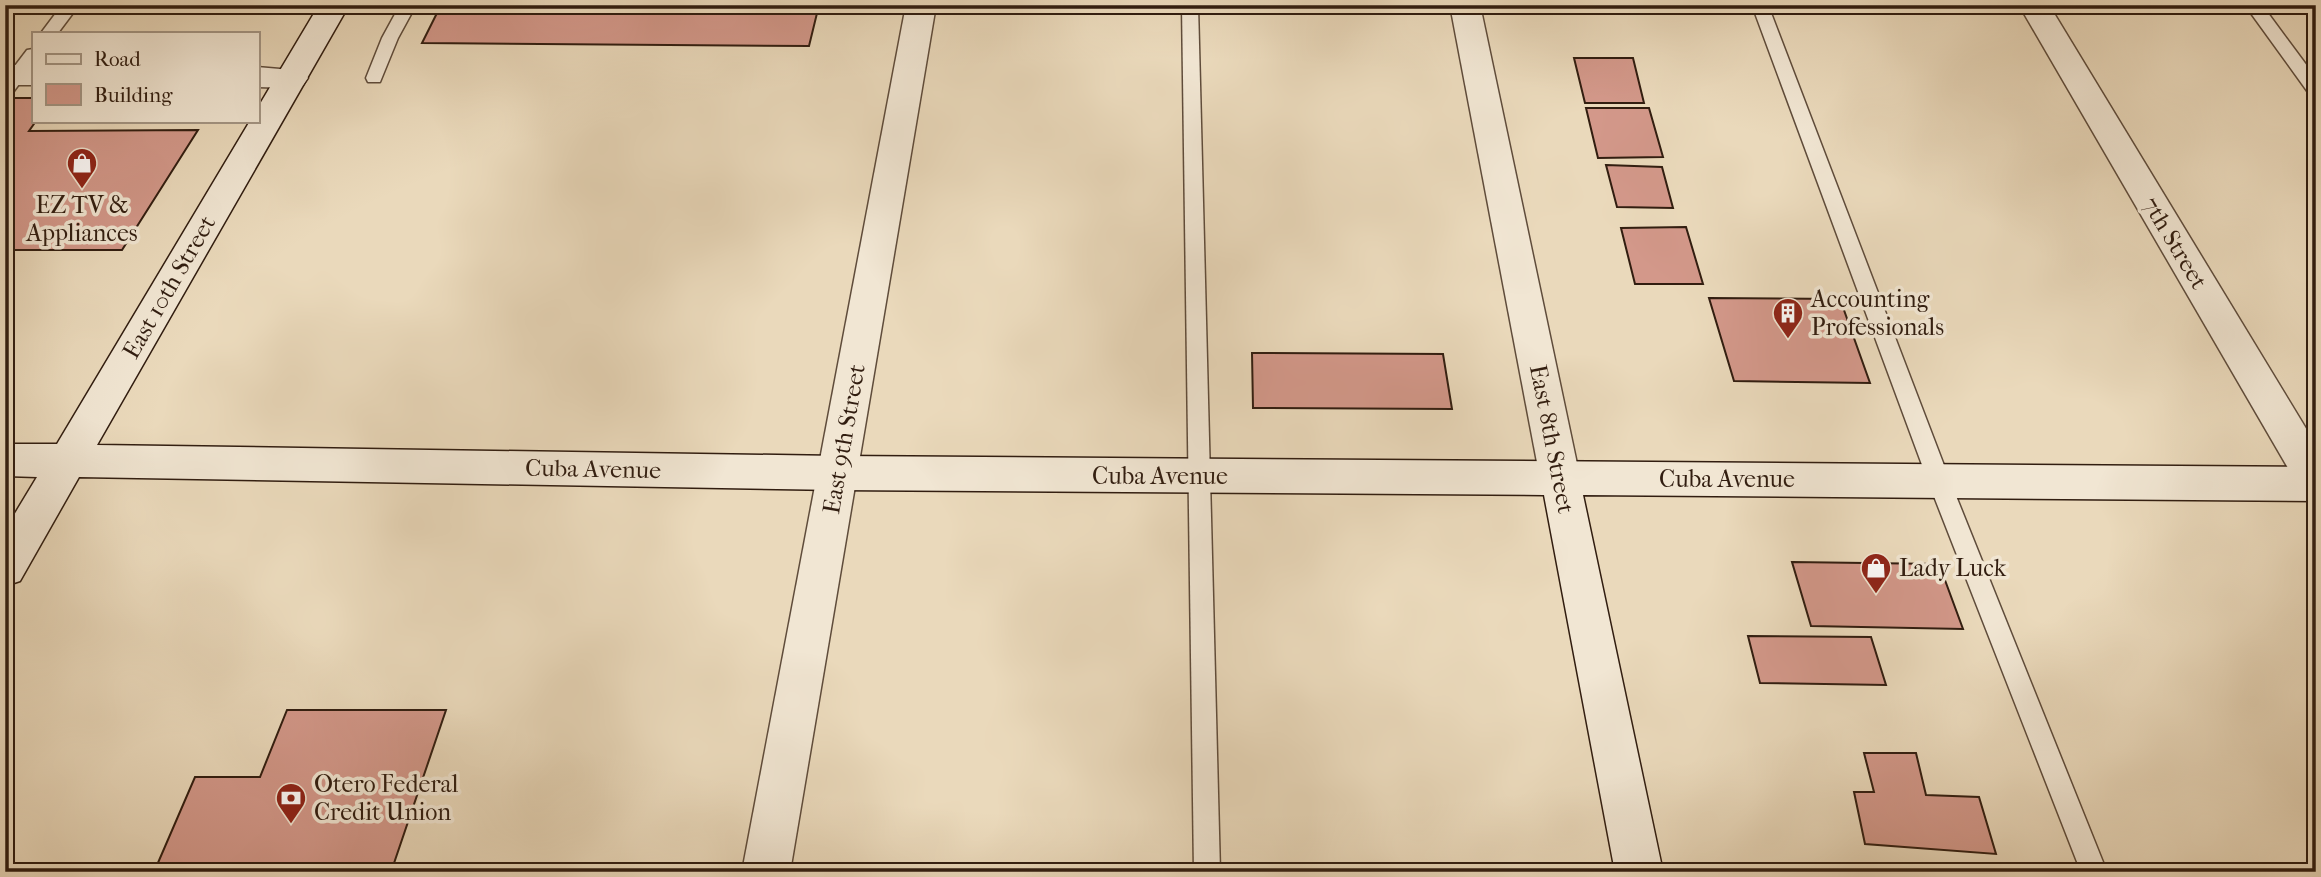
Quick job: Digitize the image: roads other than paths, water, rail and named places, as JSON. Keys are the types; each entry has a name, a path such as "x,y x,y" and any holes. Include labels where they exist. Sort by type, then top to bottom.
{"street":[{"name":"East 10th Street","path":"259,106 274,78 334,5"},
{"name":"East 9th Street","path":"766,872 921,5"},
{"name":"East 8th Street","path":"1465,5 1639,872"},
{"name":"7th Street","path":"2034,5 2316,482"},
{"name":"East 10th Street","path":"5,568 68,460 250,122"},
{"name":"Cuba Avenue","path":"5,460 838,473 2316,482"}],"lane":[{"path":"50,32 71,5"},
{"path":"374,78 390,38 408,5"},
{"path":"1190,5 1207,872"},
{"path":"1759,5 1939,481 2094,872"},
{"path":"2253,5 2316,90"}],"place":[{"name":"EZ TV & Appliances","path":"82,190"},
{"name":"Accounting Professionals","path":"1788,340"},
{"name":"Lady Luck","path":"1876,595"},
{"name":"Otero Federal Credit Union","path":"291,825"}]}
